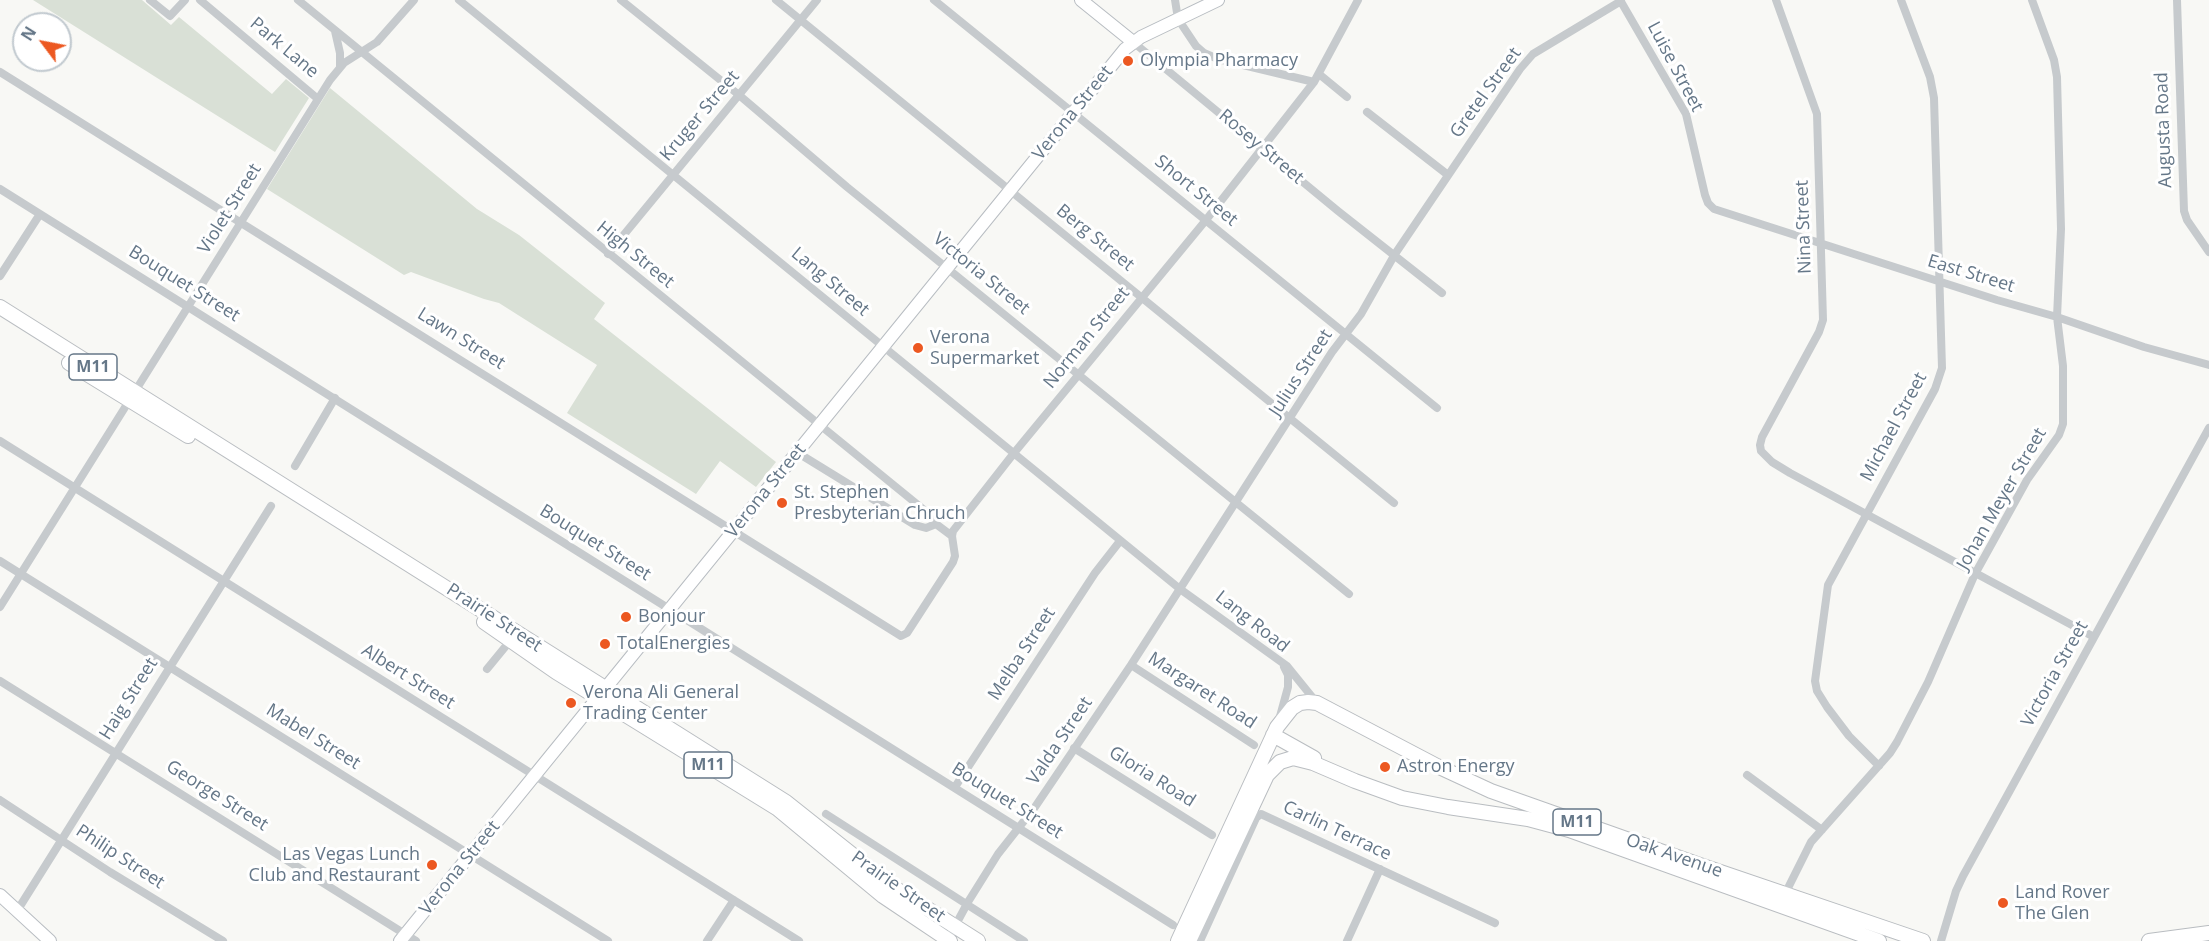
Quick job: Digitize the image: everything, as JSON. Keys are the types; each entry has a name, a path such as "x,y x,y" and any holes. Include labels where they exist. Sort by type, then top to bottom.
{"main road":[{"name":"Rosey Street","path":"1082,0 1133,42"},
{"path":"1133,42 1218,0"},
{"name":"Verona Street","path":"407,939 470,855 1133,42"},
{"name":"Prairie Street","path":"0,307 131,397 396,555 601,694 778,809 883,896 948,941"},
{"name":"Prairie Street","path":"0,316 367,546 464,608 510,641 786,802 892,887 978,941"},
{"name":"Oak Avenue","path":"1275,731 1285,715 1300,703 1317,703 1437,766 1491,791 1923,941"},
{"path":"1275,731 1320,761 1332,772"},
{"name":"M11","path":"1178,941 1275,731"},
{"name":"M11","path":"1190,941 1267,774 1280,762 1293,758 1313,763 1332,772"},
{"name":"Oak Avenue","path":"1332,772 1402,798 1528,819 1569,830 1879,941"},
{"path":"0,895 50,941"},
{"path":"2149,941 2209,933"}],"street":[{"path":"150,0 170,16 185,0"},
{"name":"Park Lane","path":"200,0 318,99"},
{"name":"High Street","path":"297,0 923,509 936,524 952,534"},
{"name":"Violet Street","path":"0,607 318,99 340,67 377,42 414,0"},
{"name":"Lang Street","path":"459,0 1180,589"},
{"name":"Victoria Street","path":"621,0 1349,594"},
{"name":"Berg Street","path":"776,0 1394,503"},
{"name":"Kruger Street","path":"608,254 817,0"},
{"name":"Short Street","path":"934,0 1437,408"},
{"path":"1175,0 1178,19 1196,46 1210,56 1314,82"},
{"path":"1193,13 1199,0"},
{"name":"Norman Street","path":"952,534 1014,453 1206,220 1314,82 1358,0"},
{"name":"Nina Street","path":"1776,0 1817,114 1822,324 1762,437 1760,445 1764,455 1772,462 1866,514"},
{"name":"Michael Street","path":"1879,766 1849,736 1827,707 1817,691 1815,681 1827,588 1940,378 1942,368 1934,98 1930,77 1901,0"},
{"name":"Johan Meyer Street","path":"1785,894 1805,851 1894,747 1920,698 1976,574 2027,480 2062,428 2063,366 2057,317 2061,229 2056,71 2032,0"},
{"name":"Augusta Road","path":"2177,0 2184,211 2187,220 2209,252"},
{"name":"Gretel Street","path":"1448,175 1527,60 1620,1"},
{"name":"Luise Street","path":"1620,1 1686,114 1707,201 1711,207 1724,213"},
{"path":"335,30 340,53 340,67"},
{"name":"Rosey Street","path":"1133,42 1442,293"},
{"name":"Lawn Street","path":"0,72 903,636 954,559 952,534"},
{"path":"1319,74 1347,97"},
{"path":"1367,112 1448,175"},
{"name":"Julius Street","path":"1180,589 1368,302 1395,254 1448,175"},
{"name":"Bouquet Street","path":"0,189 1173,925"},
{"name":"East Street","path":"1724,213 2057,317 2144,347 2209,365"},
{"path":"0,276 40,214"},
{"path":"295,466 335,398"},
{"name":"Victoria Street","path":"1941,941 1956,891 1963,876 2209,429"},
{"name":"Albert Street","path":"0,441 799,941"},
{"path":"798,453 915,525 926,528 936,524"},
{"name":"Haig Street","path":"17,911 271,506"},
{"path":"1866,514 2094,637"},
{"name":"Melba Street","path":"955,787 1095,573 1120,541"},
{"name":"Mabel Street","path":"0,561 608,941"},
{"name":"Lang Road","path":"1180,589 1281,662 1288,679 1275,731"},
{"name":"Valda Street","path":"948,941 966,904 998,854 1035,807 1180,589"},
{"path":"487,669 510,641"},
{"path":"1281,662 1317,703"},
{"name":"Margaret Road","path":"1131,665 1254,745"},
{"name":"George Street","path":"0,681 407,939"},
{"name":"Gloria Road","path":"1074,748 1212,835"},
{"path":"1747,775 1822,830"},
{"name":"Philip Street","path":"0,800 110,872 223,941"},
{"path":"826,814 1024,941"},
{"name":"Carlin Terrace","path":"1200,941 1260,815 1495,923"},
{"path":"1347,941 1380,869"},
{"path":"707,941 734,900"}],"shaded area":[{"path":"33,0 142,0 171,25 179,17 272,94 286,79 309,98 275,152 72,24 72,12 52,12"},
{"path":"330,88 477,209 519,235 605,303 594,319 776,462 756,487 720,461 696,494 567,413 597,365 499,303 411,272 404,275 267,189"}],"place":[{"name":"Olympia Pharmacy","path":"1128,61"},
{"name":"Verona Supermarket","path":"918,348"},
{"name":"St. Stephen Presbyterian Chruch","path":"782,503"},
{"name":"Bonjour","path":"626,617"},
{"name":"TotalEnergies","path":"605,644"},
{"name":"Verona Ali General Trading Center","path":"571,703"},
{"name":"Astron Energy","path":"1385,767"},
{"name":"Las Vegas Lunch Club and Restaurant","path":"432,865"},
{"name":"Land Rover The Glen","path":"2003,903"}]}
